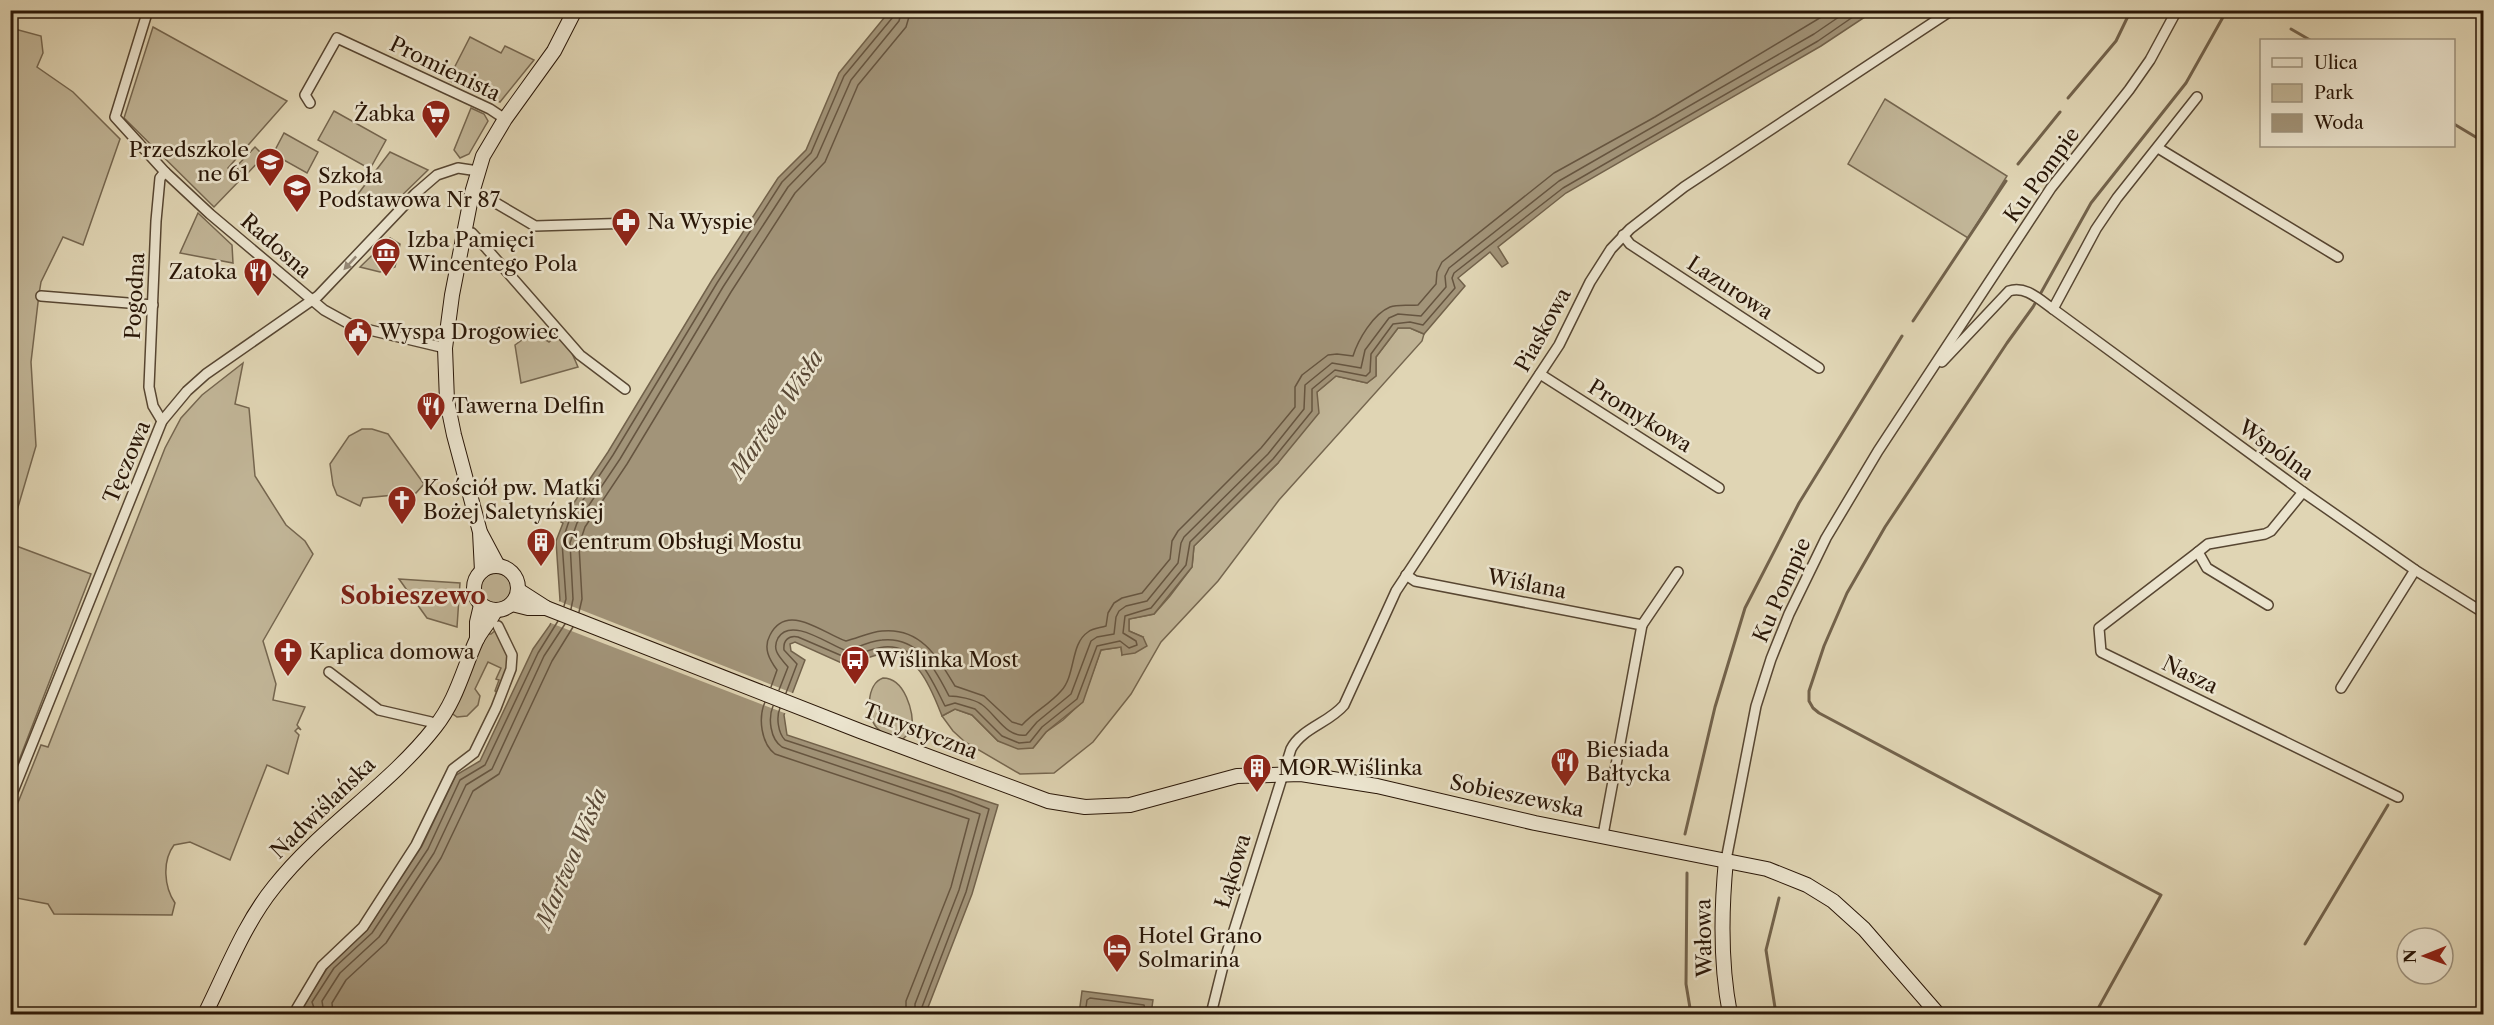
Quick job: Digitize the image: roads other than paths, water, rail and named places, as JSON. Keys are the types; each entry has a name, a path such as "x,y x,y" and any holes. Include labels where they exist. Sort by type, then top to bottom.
{"main road":[{"path":"482,571 480,532 450,416 445,376 445,348 464,232 483,156 505,119 554,51 575,10"},
{"path":"480,532 498,566 514,575 518,590 512,604"},
{"path":"498,566 482,571 477,577 474,592 481,605 495,611 512,604 548,609"},
{"path":"518,590 548,609"},
{"name":"Nadwiślańska","path":"477,639 477,622 481,605"},
{"name":"Turystyczna","path":"548,609 1033,797"},
{"name":"Nadwiślańska","path":"206,1014 245,933 273,888 305,853 418,747 437,725 453,699 477,639 488,626 495,611"},
{"name":"Sobieszewska","path":"1033,797 1072,806 1119,806 1155,800 1221,779 1259,774 1283,774 1344,780 1535,823 1726,860 1788,876 1833,901 1864,929 1938,1014"},
{"name":"Wałowa","path":"1726,860 1723,954 1730,1014"}],"street":[{"name":"Radosna","path":"148,10 115,117 165,172 210,214 330,315 353,326 445,348"},
{"name":"Piaskowa","path":"1283,774 1290,748 1297,738 1332,717 1344,705 1391,599 1540,374 1566,332 1590,282 1623,235 1684,187 1952,10"},
{"name":"Ku Pompie","path":"1726,860 1756,706 1770,659 1826,538 1878,451 2051,188 2129,90 2150,60 2177,10"},
{"name":"Promienista","path":"310,103 305,95 338,38 490,109 505,119"},
{"path":"2050,307 2116,198 2197,97"},
{"path":"2158,148 2338,257"},
{"name":"Tęczowa","path":"10,799 162,421 187,391 206,374 313,301 415,194 437,176 458,168 478,171"},
{"name":"Pogodna","path":"162,421 153,406 148,387 160,178 165,172"},
{"path":"472,193 484,196 535,226 634,224"},
{"path":"464,232 472,233 580,355 625,389"},
{"name":"Lazurowa","path":"1623,235 1630,244 1820,368"},
{"name":"Ku Pompie","path":"1937,361 1942,362 2009,291 2015,288 2029,292 2050,307"},
{"path":"41,296 153,305"},
{"name":"Wspólna","path":"2050,307 2302,492 2415,570 2484,613"},
{"name":"Promykowa","path":"1540,374 1719,488"},
{"name":"Nasza","path":"2302,492 2271,531 2208,544 2098,628 2101,652 2398,797"},
{"path":"2198,552 2207,568 2268,605"},
{"path":"2341,688 2415,570"},
{"path":"1603,835 1642,625 1678,572"},
{"name":"Wiślana","path":"1406,575 1415,581 1642,625"},
{"path":"296,1014 297,1008 322,966 363,927 416,845 453,769 474,753 496,708 511,669 512,656 498,626"},
{"path":"328,672 379,710 437,725"},
{"name":"Łąkowa","path":"1211,1014 1224,962 1283,774"}],"water":[{"name":"Martwa Wisła","path":"892,10 1874,11 1821,46 1566,193 1498,247 1508,263 1502,267 1490,252 1458,278 1465,286 1424,334 1410,328 1398,328 1376,357 1376,376 1367,383 1336,376 1317,392 1319,413 1278,463 1194,546 1192,567 1154,614 1129,619 1129,631 1143,637 1147,646 1135,653 1122,655 1121,647 1101,650 1083,702 1046,732 1033,748 1018,749 998,741 972,715 955,709 942,716 921,673 905,658 894,654 882,654 846,665 795,642 790,644 791,651 805,660 784,715 787,735 998,805 972,894 927,1010 955,1014 311,1014 307,1009 300,1012 329,965 367,930 422,846 456,775 480,761 533,649 550,625 560,600 556,541 563,523 561,522 608,452 712,280 778,178 806,150 839,73"},
{"path":"1082,991 1153,1000 1151,1014 1079,1014"}],"waterway":[{"path":"2068,98 2116,41 2131,10"},
{"path":"2095,1014 2161,895 1819,713 1809,701 1809,691 1824,646 1847,593 1885,527 2033,307 2091,203 2186,83 2227,10"},
{"path":"2291,29 2308,39"},
{"path":"2018,164 2060,112"},
{"path":"2455,125 2484,142"},
{"path":"1913,321 2006,181"},
{"path":"1685,834 1715,707 1745,608 1799,503 1902,336"},
{"path":"2305,944 2388,805"},
{"path":"1687,873 1686,984 1691,1014"},
{"path":"1776,1014 1766,950 1779,898"}],"place":[{"name":"Żabka","path":"436,140"},
{"name":"Przedszkole ne 61","path":"270,188"},
{"name":"Szkoła Podstawowa Nr 87","path":"297,214"},
{"name":"Na Wyspie","path":"626,248"},
{"name":"Izba Pamięci Wincentego Pola","path":"386,278"},
{"name":"Zatoka","path":"258,298"},
{"name":"Wyspa Drogowiec","path":"358,358"},
{"name":"Tawerna Delfin","path":"431,432"},
{"name":"Kościół pw. Matki Bożej Saletyńskiej","path":"402,526"},
{"name":"Centrum Obsługi Mostu","path":"541,568"},
{"name":"Kaplica domowa","path":"288,678"},
{"name":"Wiślinka Most","path":"855,686"},
{"name":"Biesiada Bałtycka","path":"1565,788"},
{"name":"MOR Wiślinka","path":"1257,794"},
{"name":"Hotel Grano Solmarina","path":"1117,974"}],"district":[{"name":"Sobieszewo","path":"413,596"}]}
